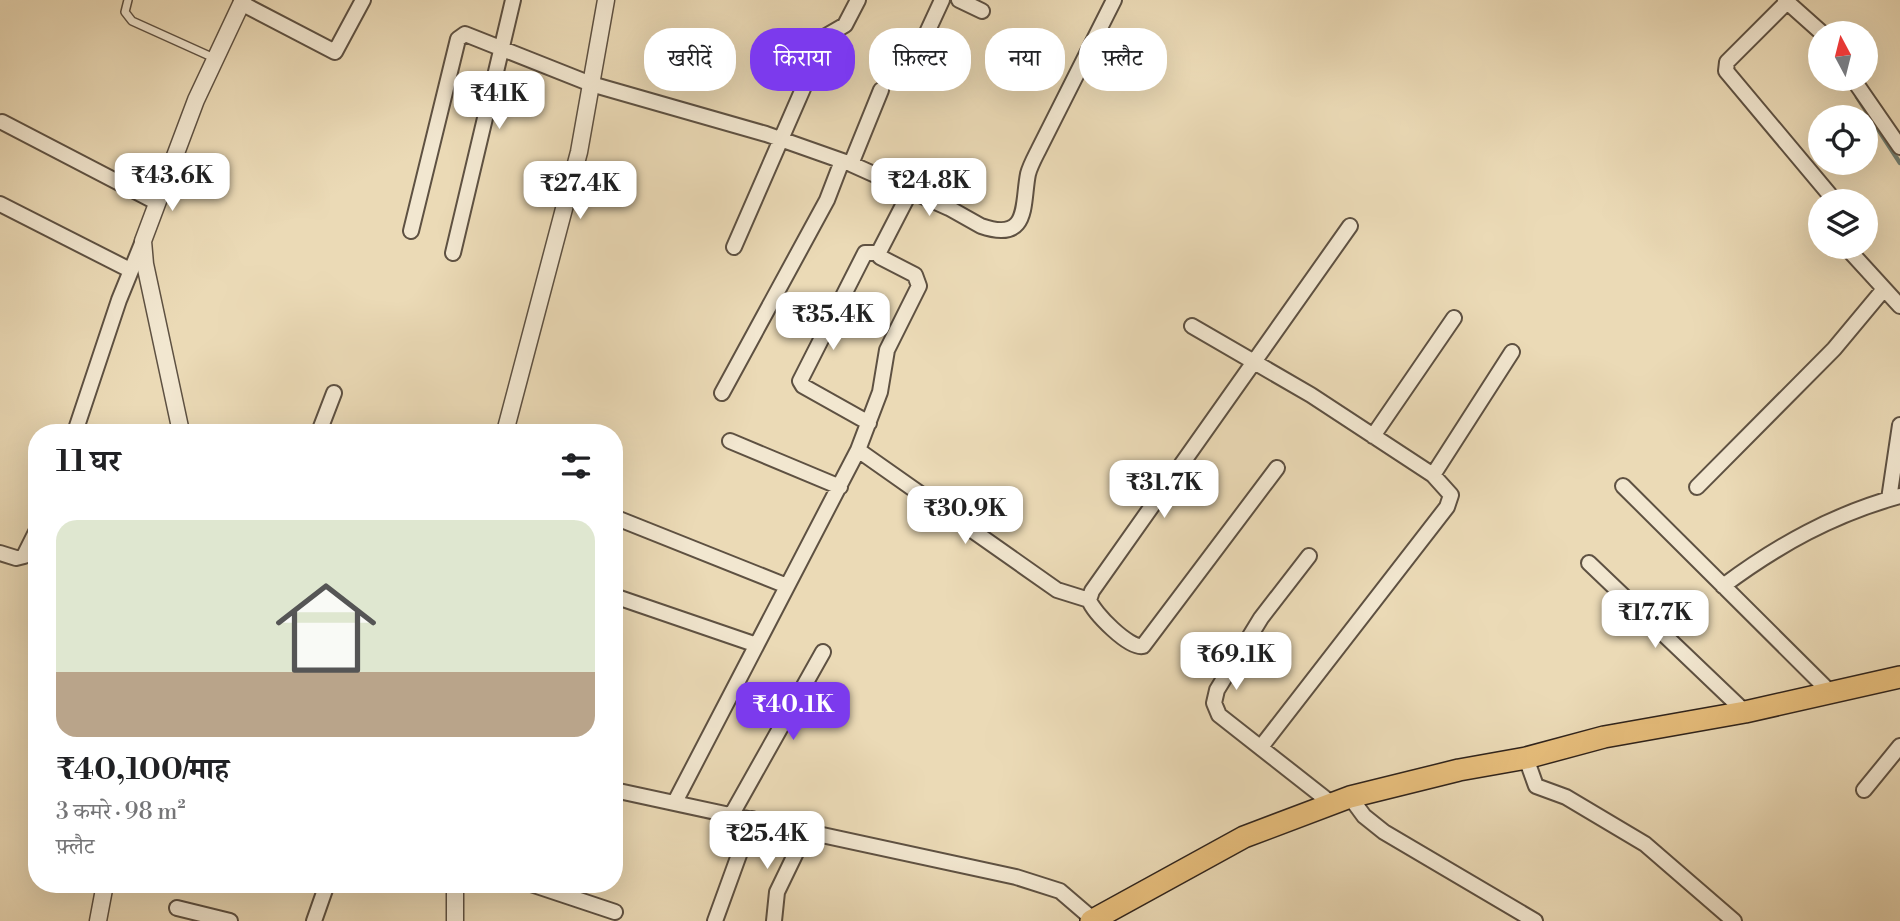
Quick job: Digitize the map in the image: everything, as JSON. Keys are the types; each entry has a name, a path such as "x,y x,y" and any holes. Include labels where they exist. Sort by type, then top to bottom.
{"main road":[{"path":"1093,920 1244,837 1341,800 1459,771 1526,758 1604,737 1745,712 1900,677"}],"street":[{"path":"78,424 156,202 215,58 242,2 335,52 363,0"},
{"path":"453,253 513,0"},
{"path":"507,424 579,152 607,0"},
{"path":"734,247 827,36 845,25 858,0"},
{"path":"930,28 942,0"},
{"path":"960,0 982,12"},
{"path":"411,231 461,35 470,35 592,84 783,140 847,163 911,190 992,230 1016,224 1026,209 1028,174 1114,0"},
{"path":"1808,23 1783,6 1727,62 1726,71 1825,189"},
{"path":"722,393 847,163 881,91"},
{"path":"1861,91 1900,147"},
{"path":"2,122 156,202"},
{"path":"879,253 911,190"},
{"path":"0,204 130,270"},
{"path":"1088,600 1350,226"},
{"path":"143,241 145,264 179,424"},
{"path":"675,802 754,643 788,586 840,487 869,423 880,392 887,350 920,282 915,275 879,253 865,253 800,381 803,386 869,423"},
{"path":"1857,259 1900,306"},
{"path":"1697,487 1833,349 1884,289"},
{"path":"1373,436 1454,318"},
{"path":"1192,326 1373,436 1433,475 1450,492 1450,503 1359,624 1261,747"},
{"path":"1433,475 1512,352"},
{"path":"322,424 334,393"},
{"path":"1723,586 1789,540 1829,520 1895,497 1900,425"},
{"path":"730,441 840,487"},
{"path":"858,450 1057,590 1088,600 1093,610 1130,645 1143,646 1277,468"},
{"path":"1623,486 1831,693"},
{"path":"623,521 788,586"},
{"path":"0,553 16,558 24,556 28,548"},
{"path":"1309,556 1261,618 1215,697 1219,715 1384,832 1535,921"},
{"path":"1589,563 1745,712"},
{"path":"623,599 754,643"},
{"path":"733,814 823,652"},
{"path":"1864,790 1900,746"},
{"path":"1526,758 1536,786 1563,795 1645,844 1734,921"},
{"path":"623,792 733,814 1050,887 1068,896 1093,920"},
{"path":"715,921 752,819"},
{"path":"774,921 777,892 806,832"},
{"path":"98,921 103,893"},
{"path":"314,921 324,893"},
{"path":"455,921 456,893"},
{"path":"558,893 615,912"},
{"path":"177,908 230,921"}],"lane":[{"path":"128,0 125,14 132,21 215,58"}],"waterway":[{"path":"1857,97 1900,163"}]}
